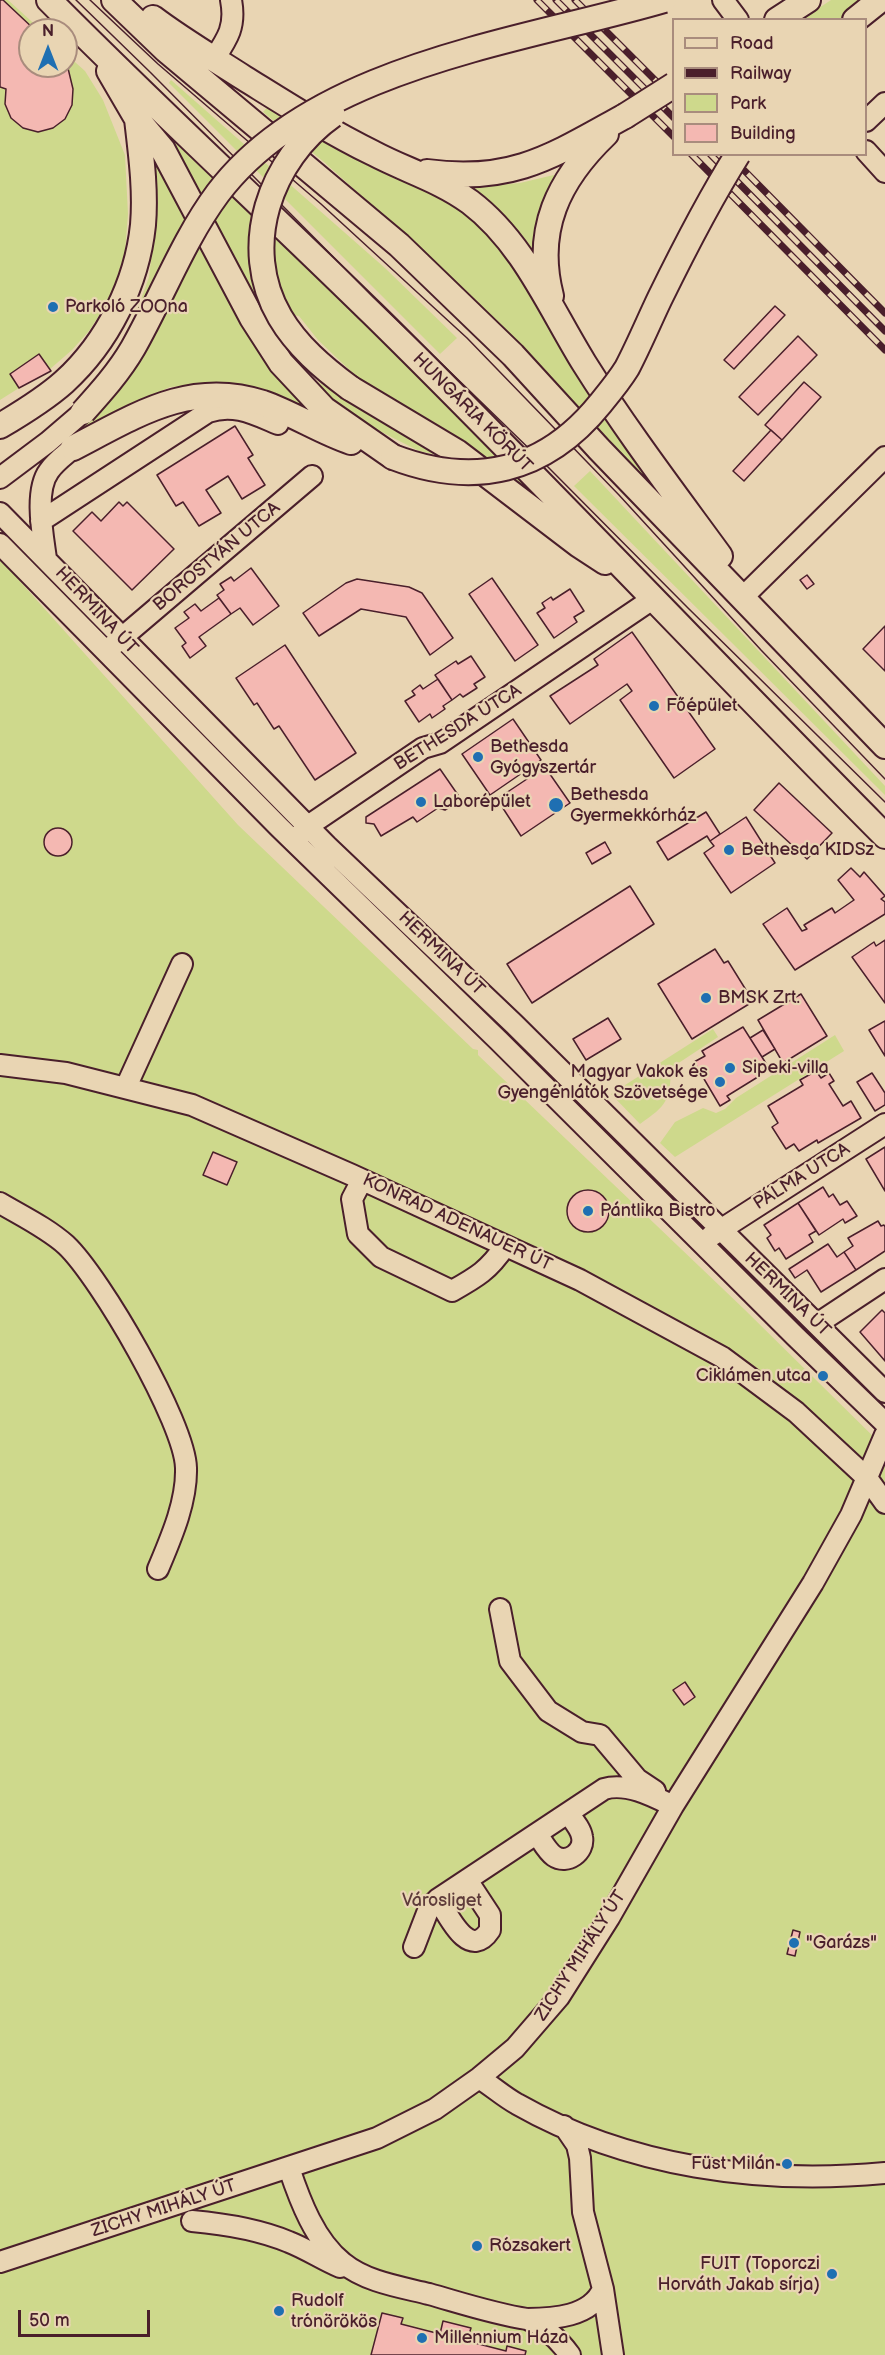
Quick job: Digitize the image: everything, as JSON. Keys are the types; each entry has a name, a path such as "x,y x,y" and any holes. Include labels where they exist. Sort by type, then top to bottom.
{"main road":[{"name":"HUNGÁRIA KÖRÚT","path":"49,0 374,315 885,836"},
{"path":"116,0 145,11 184,42 373,154 449,188 490,220 510,243 555,311 585,365 772,628"},
{"path":"116,0 166,50 399,245 513,355 599,449 885,746"},
{"path":"83,412 120,368 132,349 196,228 217,194 255,154 298,122 392,75 440,59 664,0"},
{"path":"781,17 808,0"},
{"path":"84,35 121,88 137,119 163,150 252,318 281,363 317,402 348,427 393,457"},
{"path":"392,75 322,122 302,141 273,186 264,217 263,268 269,293 279,316 296,340 350,388 458,452 579,545 648,592"},
{"path":"408,169 490,174 517,169 580,149 625,116 672,86"},
{"path":"0,426 50,393 84,362 101,339 125,294 133,273 143,224 144,198 137,119"},
{"path":"555,311 546,277 544,252 546,233 562,188 580,149"},
{"path":"73,448 164,403 189,397 240,397 287,412 345,440 434,470 490,472 516,466 545,453 571,435 605,399 626,369 701,218 737,156"}],"street":[{"path":"214,59 231,28 234,16 231,0"},
{"path":"867,120 885,103"},
{"path":"867,152 885,172"},
{"path":"41,521 208,412 220,408 243,409 278,424"},
{"path":"0,477 48,442 83,412"},
{"path":"0,477 31,469 73,448"},
{"path":"46,559 41,521 42,495 48,472 73,448"},
{"path":"747,593 885,457"},
{"name":"BOROSTYÁN UTCA","path":"106,652 312,476"},
{"name":"HERMINA ÚT","path":"0,513 121,639 308,826 514,1024 885,1392"},
{"name":"HERMINA ÚT","path":"0,544 294,841 885,1422"},
{"name":"BETHESDA UTCA","path":"294,841 308,826 423,748 440,743 648,592"},
{"path":"126,1088 182,964"},
{"name":"KONRAD ADENAUER ÚT","path":"0,1065 66,1073 192,1105 580,1280 722,1358 796,1412 867,1478 885,1503"},
{"name":"PÁLMA UTCA","path":"702,1244 719,1229 885,1124"},
{"path":"362,1180 352,1199 358,1234 381,1257 452,1291 478,1277 494,1263 505,1246"},
{"path":"0,1203 65,1244 86,1267 118,1316 172,1422 184,1452 186,1484 169,1543 158,1569"},
{"path":"817,1324 885,1279"},
{"name":"ZICHY MIHÁLY ÚT","path":"0,2262 377,2138 435,2109 479,2078 515,2048 559,1997 609,1918 675,1804 813,1583 851,1515 885,1435"},
{"path":"500,1609 510,1661 548,1711 582,1732 600,1735 637,1779 675,1804"},
{"path":"414,1947 429,1908 438,1899 604,1789 615,1785 675,1804"},
{"path":"537,1834 554,1856 564,1859 574,1856 581,1848 582,1838 568,1813"},
{"path":"438,1899 462,1937 475,1941 483,1938 490,1930 490,1915 467,1880"},
{"path":"479,2078 516,2104 617,2148 707,2170 753,2175 885,2174"},
{"path":"564,2126 577,2145 580,2158 583,2212 603,2289 614,2355"},
{"path":"580,2176 597,2153 617,2148"},
{"path":"289,2168 295,2187 316,2230 330,2250 342,2263 355,2272 374,2279"},
{"path":"192,2221 245,2227 290,2242 335,2265 374,2279 527,2319 540,2325 551,2334 570,2355"},
{"path":"527,2319 550,2319 580,2311 590,2306 603,2289"}],"green space":[{"path":"0,0 8,0 28,18 18,18 18,78 78,78 78,65 85,71 103,100 125,155 128,214 125,252 111,297 89,331 50,369 39,354 10,374 19,388 0,400"},
{"path":"831,0 863,0 842,18 804,18"},
{"path":"171,80 385,268 457,338 440,354 169,83"},
{"path":"272,102 476,212 649,464 662,498 427,255 324,162 263,112"},
{"path":"160,122 548,497 542,504 431,424 358,378 318,340 299,316 257,309"},
{"path":"147,139 313,412 287,400 226,383 170,387 109,415 68,439 64,435 119,385 151,342 135,316 149,277 158,200"},
{"path":"558,174 542,201 537,263 507,220 488,203 465,188 520,183"},
{"path":"311,378 446,457 419,451 344,413"},
{"path":"590,471 885,786 885,795 574,486"},
{"name":"Városliget","path":"0,559 238,825 473,1049 478,1050 478,1055 744,1309 885,1448 885,2355 0,2355"},
{"path":"713,1029 718,1037 671,1068 670,1088 665,1101 656,1112 640,1124 611,1094"},
{"path":"835,1035 844,1051 675,1157 660,1143 675,1122 703,1108 716,1113 725,1109 736,1098"}],"building":[{"path":"0,0 3,0 22,18 18,18 18,78 70,78 73,89 72,105 65,119 53,128 38,132 23,128 11,118 5,104 6,89 0,87"},
{"path":"775,306 785,315 734,369 724,360"},
{"path":"798,336 817,355 758,415 739,397"},
{"path":"39,354 51,371 19,388 10,374"},
{"path":"804,382 821,397 782,440 765,425"},
{"path":"235,426 253,455 248,458 265,485 242,499 228,476 206,490 221,513 199,526 183,502 176,506 157,475"},
{"path":"771,430 782,440 744,481 733,471"},
{"path":"119,502 123,506 127,502 174,549 132,590 73,531 92,512 101,521"},
{"path":"251,568 279,606 253,625 240,608 231,614 217,595 224,590 220,584 231,577 234,581"},
{"path":"807,575 814,584 807,589 800,580"},
{"path":"492,578 538,645 515,661 469,594"},
{"path":"357,579 409,587 422,593 453,638 430,655 406,617 361,609 319,636 303,613 346,583"},
{"path":"570,589 584,611 574,617 577,622 554,638 537,613 545,608 542,603 551,597 553,600"},
{"path":"219,598 231,614 199,637 206,646 190,658 182,646 186,643 175,628 189,618 184,612 195,604 201,611"},
{"path":"885,626 885,671 863,649"},
{"name":"Főépület","path":"632,632 715,749 674,778 620,700 632,691 627,684 570,724 550,696 598,665 594,659"},
{"path":"285,645 356,753 315,780 279,726 274,729 257,703 254,705 236,678"},
{"path":"471,656 485,677 474,684 477,688 463,697 460,694 452,700 435,675 456,661 458,664"},
{"path":"438,679 452,700 443,706 445,709 432,718 430,714 419,722 405,701 415,695 412,691 420,685 423,689"},
{"path":"513,719 541,760 490,795 462,754"},
{"path":"545,767 570,803 521,836 497,799"},
{"name":"Laborépület","path":"440,769 458,795 453,798 453,805 445,810 438,808 417,822 413,817 381,836 374,824 366,823 366,817"},
{"path":"779,783 832,833 807,859 754,810"},
{"path":"706,812 720,834 710,841 707,836 668,860 657,842"},
{"path":"746,817 775,863 731,893 704,853 714,846 710,841"},
{"path":"58,828 68,832 72,842 68,852 58,856 48,852 44,842 48,832"},
{"path":"605,842 611,853 592,864 586,853"},
{"path":"851,868 860,877 864,872 885,896 881,899 885,902 885,914 795,970 763,924 787,908 802,931 807,929 804,925 832,908 835,913 854,900 838,880"},
{"path":"630,886 654,924 532,1003 507,964"},
{"path":"885,940 885,1003 852,957 874,942 876,946"},
{"name":"BMSK Zrt.","path":"715,949 724,963 728,961 746,990 742,992 749,1004 692,1039 658,984"},
{"path":"801,994 827,1036 783,1063 758,1020"},
{"path":"608,1018 621,1039 586,1060 573,1039"},
{"path":"885,1021 885,1056 869,1030"},
{"name":"Sipeki-villa","path":"743,1027 767,1065 758,1070 761,1075 727,1096 730,1100 720,1106 694,1062 705,1056 702,1051"},
{"path":"763,1030 775,1049 762,1057 750,1038"},
{"path":"816,1071 821,1078 829,1073 834,1081 829,1084 843,1106 851,1101 861,1118 818,1143 817,1140 799,1151 794,1144 786,1149 772,1127 778,1123 768,1106 803,1085 800,1080"},
{"path":"872,1073 885,1093 885,1105 875,1111 857,1082"},
{"path":"885,1147 885,1191 866,1159"},
{"path":"213,1152 237,1162 227,1185 203,1175"},
{"path":"823,1187 829,1197 833,1194 840,1205 847,1201 857,1216 845,1223 843,1219 819,1235 798,1203"},
{"name":"Pántlika Bistro","path":"588,1190 603,1196 609,1211 603,1226 588,1232 573,1226 567,1211 573,1196"},
{"path":"798,1203 816,1231 809,1235 813,1242 786,1259 779,1248 775,1251 767,1238 771,1235 764,1225"},
{"path":"878,1221 881,1226 885,1227 885,1251 856,1270 844,1252 853,1246 848,1238"},
{"path":"828,1244 837,1257 844,1252 856,1270 821,1292 807,1270 795,1278 789,1269"},
{"path":"882,1310 885,1313 885,1361 860,1332"},
{"path":"685,1682 695,1697 684,1705 673,1690"},
{"name":"\"Garázs\"","path":"793,1930 800,1932 795,1956 787,1954"},
{"name":"Millennium Háza","path":"382,2313 403,2318 401,2324 440,2334 443,2321 471,2328 467,2341 506,2351 507,2346 526,2351 525,2355 371,2355"}],"tram line":[{"path":"76,0 373,297 547,466 885,802"},
{"path":"90,0 158,64 321,204 467,338 619,495 761,650 885,779"}],"railway":[{"path":"537,0 672,135"},
{"path":"556,0 672,116"},
{"path":"575,0 672,97"},
{"path":"693,156 885,350"},
{"path":"712,156 885,331"},
{"path":"730,156 885,313"}],"place":[{"name":"Parkoló ZOOna","path":"53,307"},
{"name":"Főépület","path":"654,706"},
{"name":"Bethesda Gyógyszertár","path":"478,757"},
{"name":"Laborépület","path":"421,802"},
{"name":"Bethesda Gyermekkórház","path":"556,805"},
{"name":"Bethesda KIDSz","path":"729,850"},
{"name":"BMSK Zrt.","path":"706,998"},
{"name":"Sipeki-villa","path":"730,1068"},
{"name":"Magyar Vakok és Gyengénlátók Szövetsége","path":"720,1082"},
{"name":"Pántlika Bistro","path":"588,1211"},
{"name":"Ciklámen utca","path":"823,1376"},
{"name":"\"Garázs\"","path":"794,1943"},
{"name":"Füst Milán","path":"787,2164"},
{"name":"Rózsakert","path":"477,2246"},
{"name":"FUIT (Toporczi Horváth Jakab sírja)","path":"832,2274"},
{"name":"Rudolf trónörökös","path":"279,2311"},
{"name":"Millennium Háza","path":"422,2338"}]}
